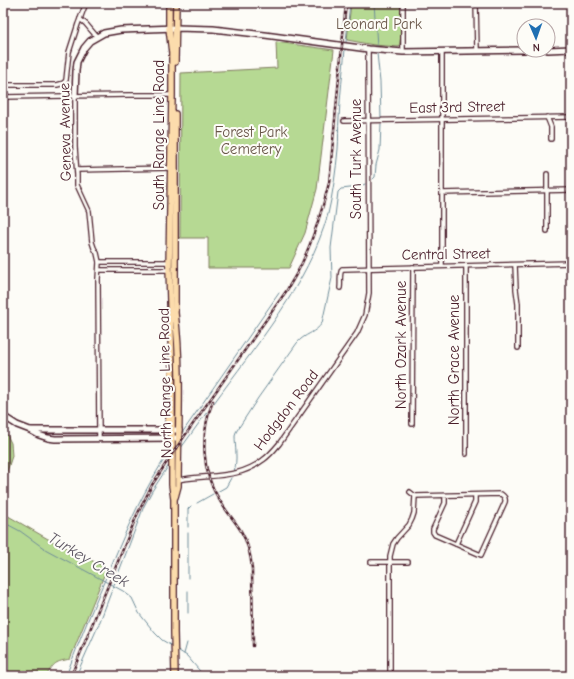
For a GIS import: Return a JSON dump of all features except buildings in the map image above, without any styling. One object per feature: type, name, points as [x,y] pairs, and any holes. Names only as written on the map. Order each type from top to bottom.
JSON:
[{"type":"main road","name":"South Range Line Road","points":[[169,3],[172,28],[172,266]]},
{"type":"main road","name":"South Range Line Road","points":[[172,266],[172,28],[176,3]]},
{"type":"main road","name":"North Range Line Road","points":[[172,266],[172,485],[174,499],[175,676]]},
{"type":"main road","name":"North Range Line Road","points":[[172,266],[178,339],[179,430],[178,486],[174,499]]},
{"type":"main road","points":[[164,430],[169,422],[169,376],[172,369]]},
{"type":"street","points":[[3,85],[57,85],[64,83],[67,75],[69,52],[86,3]]},
{"type":"street","points":[[403,3],[403,52]]},
{"type":"street","points":[[476,3],[477,50]]},
{"type":"street","points":[[80,19],[97,37],[114,30],[172,28],[208,29],[403,52],[516,50]]},
{"type":"street","name":"Geneva Avenue","points":[[97,37],[84,48],[77,62],[75,147],[77,185],[89,211],[92,242],[99,262],[100,438]]},
{"type":"street","name":"South Turk Avenue","points":[[363,322],[368,297],[369,268],[368,49]]},
{"type":"street","points":[[556,50],[571,49]]},
{"type":"street","points":[[442,51],[442,266]]},
{"type":"street","points":[[3,97],[172,95]]},
{"type":"street","points":[[547,117],[551,127],[551,139]]},
{"type":"street","name":"East 3rd Street","points":[[344,121],[571,117]]},
{"type":"street","points":[[77,170],[171,168]]},
{"type":"street","points":[[547,231],[548,174]]},
{"type":"street","points":[[442,192],[571,190]]},
{"type":"street","points":[[99,262],[167,262],[172,266],[167,270],[99,270]]},
{"type":"street","name":"Central Street","points":[[340,288],[340,273],[342,269],[571,263]]},
{"type":"street","points":[[515,265],[518,304],[518,348]]},
{"type":"street","name":"North Grace Avenue","points":[[466,266],[466,454]]},
{"type":"street","name":"North Ozark Avenue","points":[[412,424],[413,267]]},
{"type":"street","name":"Hodgdon Road","points":[[178,480],[234,474],[251,468],[264,460],[283,438],[357,333],[363,322]]},
{"type":"street","points":[[3,416],[17,425],[39,435],[55,439],[179,438]]},
{"type":"street","points":[[30,430],[179,430]]},
{"type":"street","points":[[410,492],[415,496],[501,494],[505,498],[505,502],[481,555],[435,536],[433,529],[445,503],[445,496]]},
{"type":"street","points":[[456,544],[475,502],[475,495]]},
{"type":"street","points":[[390,676],[390,556],[393,544],[409,525],[412,519],[414,513],[415,496]]},
{"type":"street","points":[[371,562],[408,562]]},
{"type":"green space","name":"Leonard Park","points":[[351,3],[401,3],[401,36],[399,47],[374,45],[347,40]]},
{"type":"green space","name":"Forest Park Cemetery","points":[[276,42],[334,50],[317,189],[305,233],[289,268],[208,268],[208,238],[180,238],[181,73],[277,68]]},
{"type":"green space","points":[[3,427],[11,443],[12,456],[3,484]]},
{"type":"green space","points":[[3,513],[48,539],[107,568],[70,659],[56,663],[46,676],[3,676]]},
{"type":"waterway","points":[[346,42],[350,3]]},
{"type":"waterway","points":[[374,3],[377,46]]},
{"type":"waterway","points":[[214,403],[263,336],[294,290],[308,265],[319,240],[328,214],[335,174],[345,49]]},
{"type":"waterway","points":[[377,53],[380,82],[381,118]]},
{"type":"waterway","points":[[373,179],[375,177],[376,165],[380,150],[381,124]]},
{"type":"waterway","points":[[234,471],[236,458],[236,432],[297,343],[303,337],[317,329],[322,323],[332,278],[331,248],[338,192],[341,189],[359,187],[365,184]]},
{"type":"waterway","points":[[182,433],[279,293]]},
{"type":"waterway","points":[[181,448],[207,412]]},
{"type":"waterway","points":[[66,676],[93,607],[130,522],[144,494],[169,452]]},
{"type":"waterway","points":[[76,676],[99,624],[144,506],[169,465]]},
{"type":"waterway","points":[[217,492],[226,487],[231,478]]},
{"type":"waterway","points":[[197,503],[213,494]]},
{"type":"waterway","points":[[188,527],[188,509],[191,506]]},
{"type":"waterway","name":"Turkey Creek","points":[[3,522],[20,531],[45,549],[123,591],[132,598],[139,613],[155,633],[162,640],[172,646]]},
{"type":"waterway","points":[[188,533],[188,578]]},
{"type":"waterway","points":[[188,591],[188,613]]},
{"type":"waterway","points":[[184,654],[187,643]]},
{"type":"waterway","name":"Turkey Creek","points":[[176,649],[187,656],[204,676]]},
{"type":"railway","points":[[71,676],[137,515],[152,485],[172,454],[287,290],[299,270],[306,253],[324,204],[329,183],[346,3]]},
{"type":"railway","points":[[213,401],[204,439],[206,465],[214,490],[222,505],[241,531],[249,550],[252,569],[253,646]]}]
